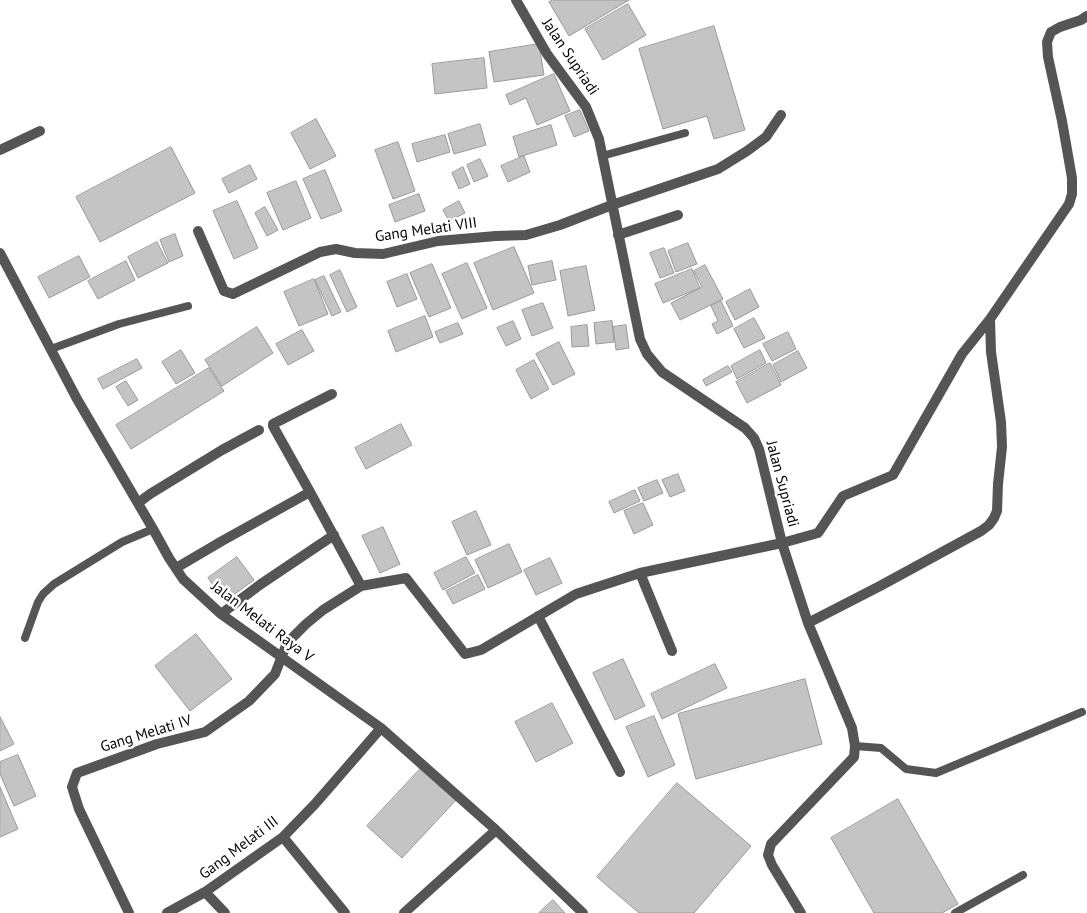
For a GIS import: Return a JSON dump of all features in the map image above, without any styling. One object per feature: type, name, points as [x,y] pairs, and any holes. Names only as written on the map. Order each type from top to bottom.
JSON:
[{"type":"street","name":"Jalan Supriadi","points":[[516,0],[547,54],[586,107],[599,139],[640,339],[647,354],[662,372],[745,428],[754,438],[759,449],[782,543],[808,623],[848,715],[855,746]]},
{"type":"street","points":[[332,394],[273,424],[273,426],[361,586],[406,578],[465,654],[481,650],[576,594],[640,573],[782,543],[818,533],[843,496],[893,475],[962,354],[990,319],[1069,204],[1072,194],[1072,178],[1048,57],[1047,42],[1051,32],[1087,16]]},
{"type":"street","name":"Gang Melati VIII","points":[[198,231],[224,291],[233,294],[320,252],[336,249],[355,253],[383,254],[438,241],[526,235],[560,225],[718,169],[766,137],[781,115]]},
{"type":"street","points":[[0,150],[40,131]]},
{"type":"street","points":[[618,235],[678,216]]},
{"type":"street","name":"Jalan Melati Raya V","points":[[0,253],[77,399],[183,579],[221,614],[381,728],[496,830],[583,913]]},
{"type":"street","points":[[808,623],[981,531],[994,518],[1002,441],[991,352],[990,319]]},
{"type":"street","points":[[138,503],[222,450],[259,430]]},
{"type":"street","points":[[176,568],[310,492]]},
{"type":"street","points":[[221,614],[261,584],[334,535]]},
{"type":"street","points":[[640,573],[672,651]]},
{"type":"street","name":"Gang Melati IV","points":[[129,913],[79,809],[72,787],[76,772],[157,744],[205,732],[249,701],[275,674],[287,643],[306,624],[323,610],[361,586]]},
{"type":"street","points":[[538,616],[620,772]]},
{"type":"street","name":"Gang Melati III","points":[[167,913],[205,892],[283,837],[315,804],[381,728]]},
{"type":"street","points":[[801,913],[772,865],[768,855],[771,844],[854,756],[855,746]]},
{"type":"street","points":[[404,913],[496,830]]},
{"type":"street","points":[[283,837],[345,913]]},
{"type":"street","points":[[205,892],[225,913]]},
{"type":"lane","points":[[602,156],[685,133]]},
{"type":"lane","points":[[50,349],[119,324],[188,306]]},
{"type":"lane","points":[[25,638],[38,602],[43,594],[54,584],[122,542],[153,529]]},
{"type":"lane","points":[[855,746],[881,748],[906,769],[936,773],[1082,712]]},
{"type":"lane","points":[[955,913],[1023,875]]},
{"type":"building","points":[[553,0],[629,0],[569,36],[549,2]]},
{"type":"building","points":[[628,4],[646,35],[603,60],[585,29]]},
{"type":"building","points":[[714,26],[745,130],[714,139],[707,116],[663,129],[639,49]]},
{"type":"building","points":[[539,44],[544,75],[494,82],[489,52]]},
{"type":"building","points":[[484,58],[487,88],[435,94],[432,64]]},
{"type":"building","points":[[554,74],[570,111],[537,125],[526,98],[510,105],[506,95]]},
{"type":"building","points":[[580,110],[589,131],[574,137],[565,116]]},
{"type":"building","points":[[316,119],[336,156],[310,169],[291,133]]},
{"type":"building","points":[[480,124],[486,145],[454,154],[448,134]]},
{"type":"building","points":[[551,125],[557,145],[519,157],[513,137]]},
{"type":"building","points":[[445,135],[450,152],[417,162],[412,144]]},
{"type":"building","points":[[398,142],[415,191],[393,199],[375,150]]},
{"type":"building","points":[[171,147],[195,193],[100,242],[76,197]]},
{"type":"building","points":[[524,156],[530,172],[508,182],[501,166]]},
{"type":"building","points":[[480,159],[488,176],[474,182],[467,165]]},
{"type":"building","points":[[250,165],[257,179],[229,193],[222,179]]},
{"type":"building","points":[[463,167],[470,184],[459,189],[452,173]]},
{"type":"building","points":[[325,170],[342,211],[321,219],[303,179]]},
{"type":"building","points":[[296,181],[311,218],[283,230],[267,193]]},
{"type":"building","points":[[419,194],[425,211],[395,222],[389,205]]},
{"type":"building","points":[[237,201],[258,248],[234,259],[213,211]]},
{"type":"building","points":[[459,201],[465,213],[449,221],[443,210]]},
{"type":"building","points":[[265,207],[278,230],[267,236],[255,213]]},
{"type":"building","points":[[175,234],[183,256],[169,262],[160,240]]},
{"type":"building","points":[[157,242],[168,263],[138,278],[128,257]]},
{"type":"building","points":[[688,243],[697,264],[676,272],[668,251]]},
{"type":"building","points":[[514,247],[534,293],[493,310],[474,263]]},
{"type":"building","points":[[664,248],[674,273],[660,278],[650,253]]},
{"type":"building","points":[[79,256],[90,277],[49,298],[38,277]]},
{"type":"building","points":[[126,261],[135,280],[98,299],[88,281]]},
{"type":"building","points":[[552,261],[556,280],[532,285],[528,266]]},
{"type":"building","points":[[467,263],[487,308],[462,319],[442,274]]},
{"type":"building","points":[[432,264],[451,308],[429,317],[410,273]]},
{"type":"building","points":[[705,265],[723,299],[680,320],[671,303],[702,287],[694,271]]},
{"type":"building","points":[[586,266],[595,310],[568,316],[560,271]]},
{"type":"building","points":[[692,269],[700,288],[663,303],[655,284]]},
{"type":"building","points":[[340,270],[357,307],[347,312],[330,275]]},
{"type":"building","points":[[407,274],[417,299],[397,307],[387,282]]},
{"type":"building","points":[[324,276],[341,312],[332,316],[315,280]]},
{"type":"building","points":[[314,279],[328,314],[299,326],[284,292]]},
{"type":"building","points":[[750,289],[759,307],[735,320],[726,302]]},
{"type":"building","points":[[721,301],[733,326],[717,334],[712,324],[718,321],[711,306]]},
{"type":"building","points":[[543,303],[553,328],[532,336],[522,310]]},
{"type":"building","points":[[425,316],[433,337],[396,352],[388,331]]},
{"type":"building","points":[[754,318],[765,338],[744,348],[734,329]]},
{"type":"building","points":[[513,321],[521,339],[506,346],[497,328]]},
{"type":"building","points":[[612,321],[614,342],[596,344],[594,323]]},
{"type":"building","points":[[458,323],[463,334],[440,343],[435,332]]},
{"type":"building","points":[[587,325],[589,346],[572,347],[571,327]]},
{"type":"building","points":[[626,325],[629,348],[616,350],[613,327]]},
{"type":"building","points":[[257,327],[273,353],[222,386],[205,360]]},
{"type":"building","points":[[302,330],[314,351],[288,365],[276,344]]},
{"type":"building","points":[[788,332],[796,349],[772,361],[763,344]]},
{"type":"building","points":[[559,342],[575,374],[553,385],[536,354]]},
{"type":"building","points":[[181,350],[195,373],[176,384],[162,362]]},
{"type":"building","points":[[760,350],[766,363],[737,379],[731,366]]},
{"type":"building","points":[[798,351],[807,368],[781,382],[773,365]]},
{"type":"building","points":[[137,359],[142,368],[103,389],[98,379]]},
{"type":"building","points":[[534,360],[549,389],[531,399],[516,370]]},
{"type":"building","points":[[770,363],[781,385],[747,403],[736,382]]},
{"type":"building","points":[[728,366],[732,372],[706,386],[703,380]]},
{"type":"building","points":[[209,368],[224,391],[131,449],[116,425]]},
{"type":"building","points":[[126,381],[138,400],[128,406],[116,387]]},
{"type":"building","points":[[401,424],[412,445],[366,469],[355,448]]},
{"type":"building","points":[[678,474],[685,491],[670,497],[662,480]]},
{"type":"building","points":[[657,480],[663,493],[644,501],[638,488]]},
{"type":"building","points":[[635,490],[640,501],[614,513],[609,502]]},
{"type":"building","points":[[643,503],[653,525],[634,534],[624,511]]},
{"type":"building","points":[[476,511],[491,545],[467,555],[452,522]]},
{"type":"building","points":[[383,527],[400,564],[380,573],[362,536]]},
{"type":"building","points":[[509,544],[522,572],[488,588],[475,560]]},
{"type":"building","points":[[237,557],[254,580],[225,601],[208,578]]},
{"type":"building","points":[[466,557],[475,573],[443,590],[434,573]]},
{"type":"building","points":[[550,558],[562,583],[536,595],[524,570]]},
{"type":"building","points":[[478,575],[485,589],[453,604],[446,591]]},
{"type":"building","points":[[196,634],[232,679],[190,711],[155,666]]},
{"type":"building","points":[[623,659],[645,706],[615,720],[593,673]]},
{"type":"building","points":[[715,664],[727,688],[662,719],[651,694]]},
{"type":"building","points":[[805,679],[822,744],[696,779],[678,714]]},
{"type":"building","points":[[552,703],[573,743],[536,762],[515,722]]},
{"type":"building","points":[[654,716],[675,765],[648,777],[626,727]]},
{"type":"building","points":[[0,717],[14,744],[0,751]]},
{"type":"building","points":[[18,755],[36,796],[14,806],[0,774],[0,762]]},
{"type":"building","points":[[422,767],[457,799],[402,858],[367,826]]},
{"type":"building","points":[[677,783],[751,846],[694,913],[639,913],[597,877]]},
{"type":"building","points":[[0,787],[18,829],[0,837]]},
{"type":"building","points":[[898,799],[958,904],[942,913],[874,913],[831,838]]},
{"type":"building","points":[[553,900],[565,913],[539,913]]}]
